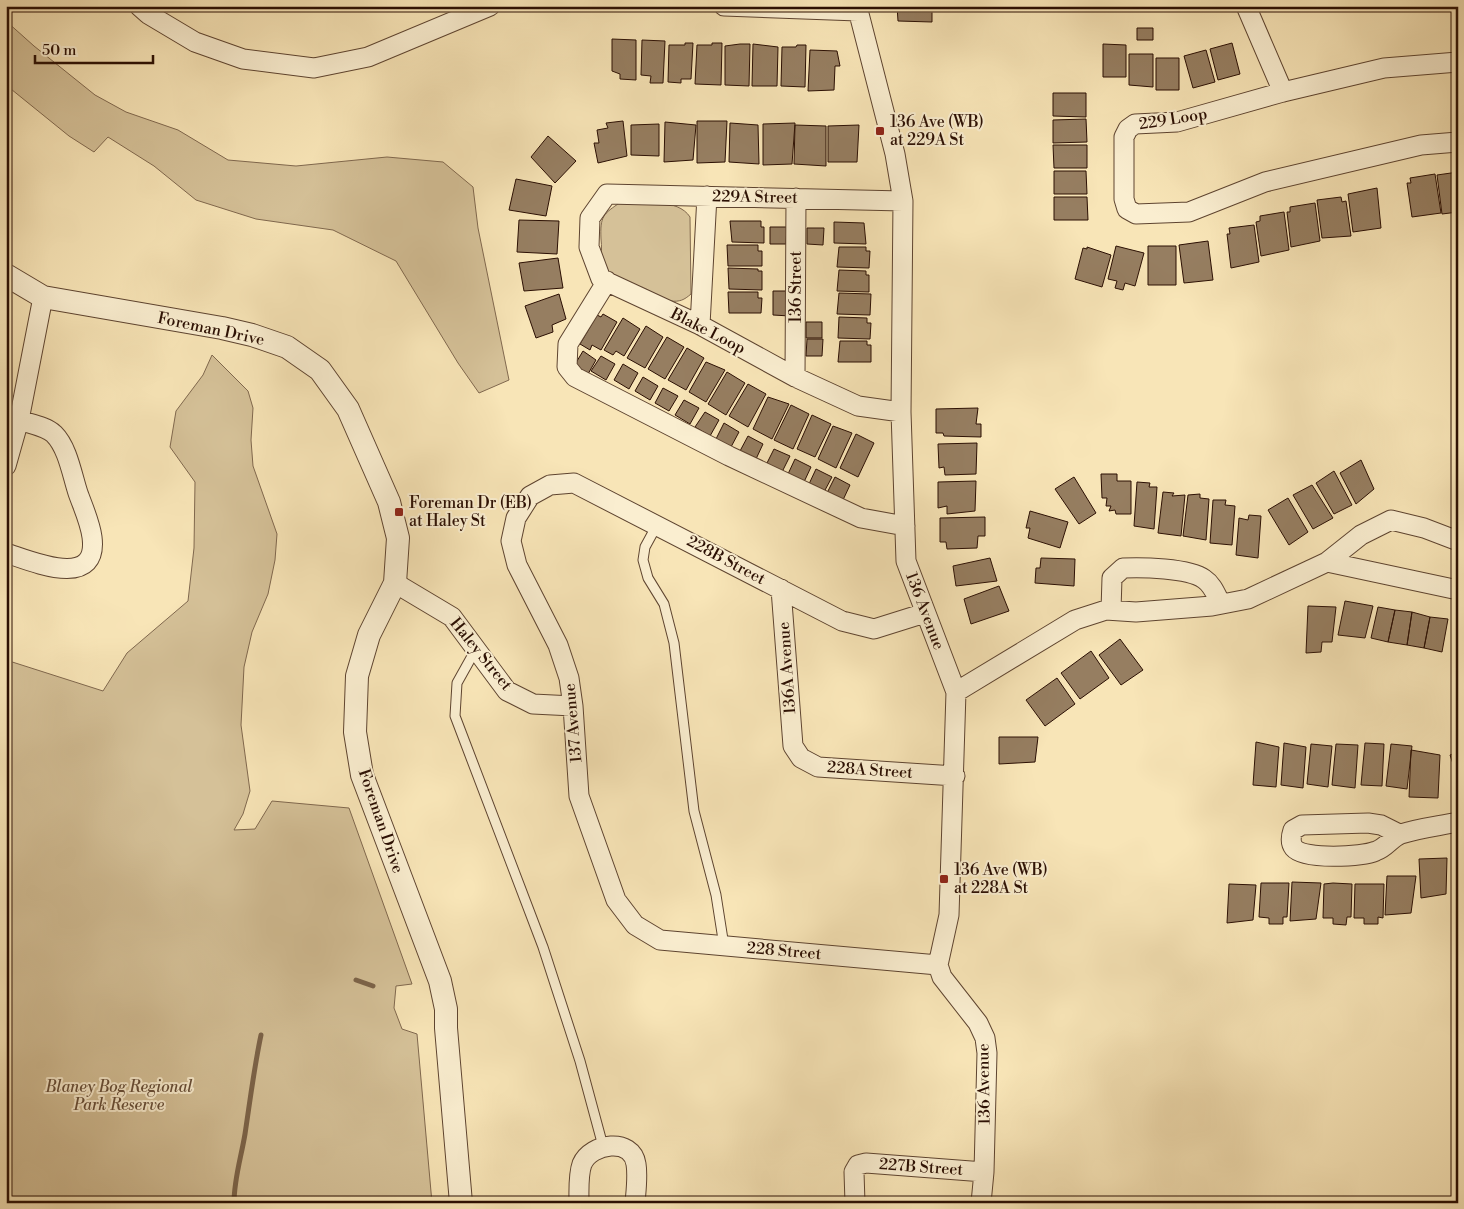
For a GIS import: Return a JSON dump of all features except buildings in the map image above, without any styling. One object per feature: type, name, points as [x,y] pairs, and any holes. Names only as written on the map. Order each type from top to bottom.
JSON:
[{"type":"street","points":[[139,6],[148,14],[194,42],[243,59],[314,68],[368,57],[490,6]]},
{"type":"street","points":[[724,6],[858,9]]},
{"type":"street","points":[[1246,6],[1283,92]]},
{"type":"street","name":"136 Avenue","points":[[858,9],[895,154],[903,201],[901,412],[906,561],[956,692],[955,776],[949,916],[938,965],[942,977],[978,1023],[985,1038],[987,1053],[984,1172],[981,1203]]},
{"type":"street","name":"229 Loop","points":[[1458,62],[1384,68],[1283,92],[1177,122],[1135,124],[1128,129],[1124,138],[1124,199],[1126,209],[1136,214],[1189,212],[1265,182],[1421,145],[1458,142]]},
{"type":"street","name":"229A Street","points":[[607,282],[601,279],[589,247],[590,218],[607,194],[903,201]]},
{"type":"street","points":[[700,325],[707,196]]},
{"type":"street","name":"136 Street","points":[[795,377],[796,198]]},
{"type":"street","name":"Foreman Drive","points":[[6,275],[43,297],[252,334],[287,348],[320,370],[348,409],[389,502],[398,538],[394,583],[369,635],[358,676],[355,732],[362,775],[443,992],[446,1009],[461,1203]]},
{"type":"street","points":[[607,282],[568,344],[567,367],[575,377],[729,456],[861,518],[905,526]]},
{"type":"street","name":"Blake Loop","points":[[607,282],[700,325],[795,377],[858,406],[901,412]]},
{"type":"street","points":[[6,466],[19,420],[43,297]]},
{"type":"street","points":[[6,553],[64,570],[82,564],[92,550],[91,529],[58,440],[46,428],[19,420]]},
{"type":"street","name":"228B Street","points":[[530,496],[550,485],[574,482],[842,621],[874,629],[925,612]]},
{"type":"street","name":"137 Avenue","points":[[530,496],[516,518],[511,541],[517,565],[558,645],[569,678],[574,706],[579,796],[616,900],[635,925]]},
{"type":"street","points":[[956,692],[1075,620],[1106,610],[1136,612],[1221,604],[1248,599],[1327,562],[1361,535],[1390,520],[1424,528],[1458,541]]},
{"type":"street","points":[[1327,562],[1458,590]]},
{"type":"street","points":[[1111,610],[1112,578],[1123,568],[1133,567],[1188,573],[1202,578],[1212,586],[1221,604]]},
{"type":"street","name":"Haley Street","points":[[394,583],[452,617],[507,691],[533,704],[574,706]]},
{"type":"street","name":"136A Avenue","points":[[781,590],[793,746]]},
{"type":"street","name":"228A Street","points":[[793,746],[801,758],[818,767],[955,776]]},
{"type":"street","points":[[1399,834],[1381,825],[1368,823],[1302,825],[1293,830],[1290,839],[1293,848],[1300,853],[1332,856],[1364,855],[1379,850],[1399,834],[1458,822]]},
{"type":"street","name":"228 Street","points":[[635,925],[660,940],[938,965]]},
{"type":"street","points":[[579,1203],[582,1164],[592,1152],[603,1146],[621,1148],[632,1153],[636,1163],[635,1203]]},
{"type":"street","name":"227B Street","points":[[854,1203],[854,1172],[858,1165],[984,1172]]},
{"type":"lane","points":[[657,524],[645,547],[643,560],[648,578],[664,604],[674,643],[694,811],[716,895],[724,946]]},
{"type":"lane","points":[[476,649],[457,683],[455,716],[542,947],[580,1061],[603,1146]]},
{"type":"green space","points":[[6,21],[95,95],[126,112],[178,130],[228,160],[296,166],[387,157],[443,162],[473,187],[478,228],[509,380],[479,393],[458,363],[396,261],[333,230],[256,219],[196,200],[154,166],[108,137],[94,152],[69,136],[6,85]]},
{"type":"green space","points":[[621,202],[668,204],[684,211],[690,217],[691,294],[686,298],[679,301],[670,301],[621,281],[612,276],[606,269],[602,262],[602,220],[606,213]]},
{"type":"green space","name":"Blaney Bog Regional Park Reserve","points":[[212,355],[248,391],[253,408],[251,440],[253,466],[277,534],[275,560],[268,594],[252,632],[244,667],[241,725],[250,791],[243,814],[234,830],[255,829],[272,801],[349,808],[412,984],[396,986],[394,1008],[402,1029],[417,1034],[432,1203],[6,1203],[6,660],[103,691],[127,653],[188,601],[194,548],[195,482],[170,447],[176,411],[203,375]]},
{"type":"waterway","points":[[356,980],[373,986]]},
{"type":"waterway","points":[[234,1203],[236,1177],[261,1035]]},
{"type":"place","name":"136 Ave (WB) at 229A St","points":[[880,131]]},
{"type":"place","name":"Foreman Dr (EB) at Haley St","points":[[399,512]]},
{"type":"place","name":"136 Ave (WB) at 228A St","points":[[944,879]]}]
